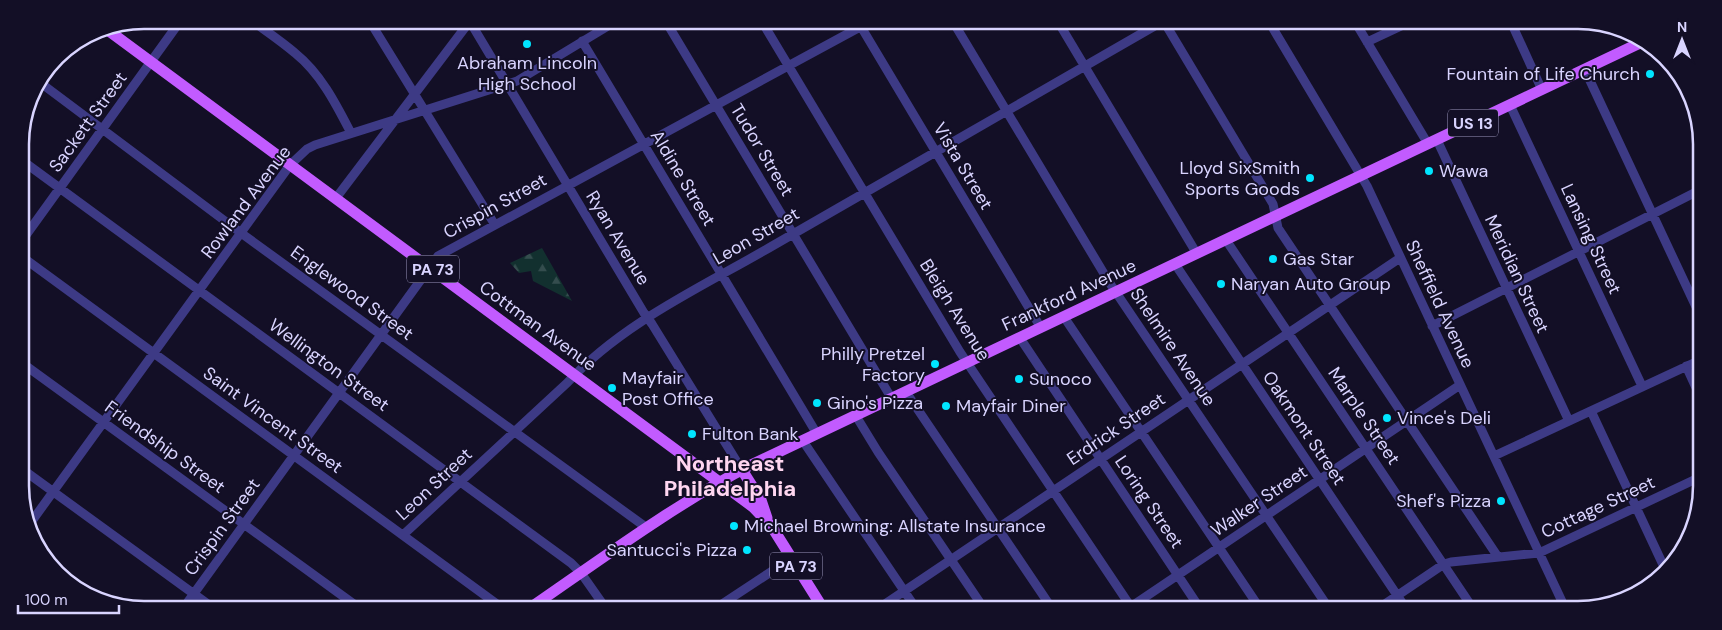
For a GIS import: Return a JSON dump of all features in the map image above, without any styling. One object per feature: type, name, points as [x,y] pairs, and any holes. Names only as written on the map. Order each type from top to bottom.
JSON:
[{"type":"main road","name":"Cottman Avenue","points":[[112,33],[753,507],[768,522],[818,601]]},
{"type":"main road","name":"Frankford Avenue","points":[[540,601],[648,528],[742,470],[1636,45]]},
{"type":"main road","points":[[742,470],[761,500],[768,522]]},
{"type":"street","name":"Sackett Street","points":[[29,231],[176,29]]},
{"type":"street","points":[[263,29],[296,53],[307,64],[326,88],[352,133]]},
{"type":"street","points":[[374,29],[414,96],[426,110],[495,225]]},
{"type":"street","points":[[336,198],[464,29]]},
{"type":"street","name":"Ryan Avenue","points":[[475,29],[742,470]]},
{"type":"street","name":"Rowland Avenue","points":[[34,519],[290,165],[308,149],[395,119],[517,81],[603,29]]},
{"type":"street","name":"Tudor Street","points":[[670,29],[892,399]]},
{"type":"street","name":"Bleigh Avenue","points":[[766,29],[967,363],[1125,601]]},
{"type":"street","name":"Crispin Street","points":[[189,601],[438,256],[788,66],[849,29]]},
{"type":"street","name":"Vista Street","points":[[863,29],[1041,328]]},
{"type":"street","name":"Shelmire Avenue","points":[[957,29],[1116,292],[1324,601]]},
{"type":"street","points":[[1063,29],[1197,254]]},
{"type":"street","name":"Leon Street","points":[[403,535],[583,365],[648,317],[1149,29]]},
{"type":"street","points":[[1169,29],[1273,204],[1278,228],[1498,557]]},
{"type":"street","name":"Sheffield Avenue","points":[[1273,29],[1361,176],[1562,601]]},
{"type":"street","name":"Meridian Street","points":[[1360,29],[1432,142],[1506,288],[1569,421]]},
{"type":"street","points":[[1368,42],[1395,29]]},
{"type":"street","points":[[1514,29],[1542,90]]},
{"type":"street","name":"Aldine Street","points":[[582,41],[817,434]]},
{"type":"street","points":[[1585,70],[1693,300]]},
{"type":"street","name":"Englewood Street","points":[[44,86],[241,233],[648,528]]},
{"type":"street","name":"Lansing Street","points":[[1510,105],[1642,386]]},
{"type":"street","name":"Wellington Street","points":[[29,166],[571,563],[581,572],[600,601]]},
{"type":"street","points":[[1432,326],[1693,194]]},
{"type":"street","name":"Marple Street","points":[[1226,240],[1468,601]]},
{"type":"street","name":"Erdrick Street","points":[[889,601],[1400,258]]},
{"type":"street","name":"Saint Vincent Street","points":[[29,262],[493,601]]},
{"type":"street","name":"Oakmont Street","points":[[1175,264],[1401,601]]},
{"type":"street","points":[[1064,317],[1255,601]]},
{"type":"street","name":"Loring Street","points":[[1020,338],[1195,601]]},
{"type":"street","points":[[1494,456],[1693,362]]},
{"type":"street","points":[[1686,366],[1693,381]]},
{"type":"street","name":"Friendship Street","points":[[29,368],[350,601]]},
{"type":"street","name":"Walker Street","points":[[1141,601],[1460,385]]},
{"type":"street","points":[[906,392],[1047,601]]},
{"type":"street","points":[[1591,411],[1663,564]]},
{"type":"street","points":[[856,416],[978,601]]},
{"type":"street","points":[[803,441],[911,601]]},
{"type":"street","points":[[29,474],[204,601]]},
{"type":"street","name":"Cottage Street","points":[[1390,601],[1444,564],[1539,553],[1693,480]]},
{"type":"street","points":[[728,601],[792,558]]},
{"type":"green space","points":[[542,248],[572,301],[533,281],[531,271],[519,273],[510,263]]},
{"type":"place","name":"Abraham Lincoln High School","points":[[527,44]]},
{"type":"place","name":"Fountain of Life Church","points":[[1650,74]]},
{"type":"place","name":"Wawa","points":[[1429,171]]},
{"type":"place","name":"Lloyd SixSmith Sports Goods","points":[[1310,178]]},
{"type":"place","name":"Gas Star","points":[[1273,259]]},
{"type":"place","name":"Naryan Auto Group","points":[[1221,284]]},
{"type":"place","name":"Philly Pretzel Factory","points":[[935,364]]},
{"type":"place","name":"Sunoco","points":[[1019,379]]},
{"type":"place","name":"Mayfair Post Office","points":[[612,388]]},
{"type":"place","name":"Gino's Pizza","points":[[817,403]]},
{"type":"place","name":"Mayfair Diner","points":[[946,406]]},
{"type":"place","name":"Vince's Deli","points":[[1387,418]]},
{"type":"place","name":"Fulton Bank","points":[[692,434]]},
{"type":"place","name":"Shef's Pizza","points":[[1501,501]]},
{"type":"place","name":"Michael Browning: Allstate Insurance","points":[[734,526]]},
{"type":"place","name":"Santucci's Pizza","points":[[747,550]]},
{"type":"district","name":"Northeast Philadelphia","points":[[730,476]]}]
